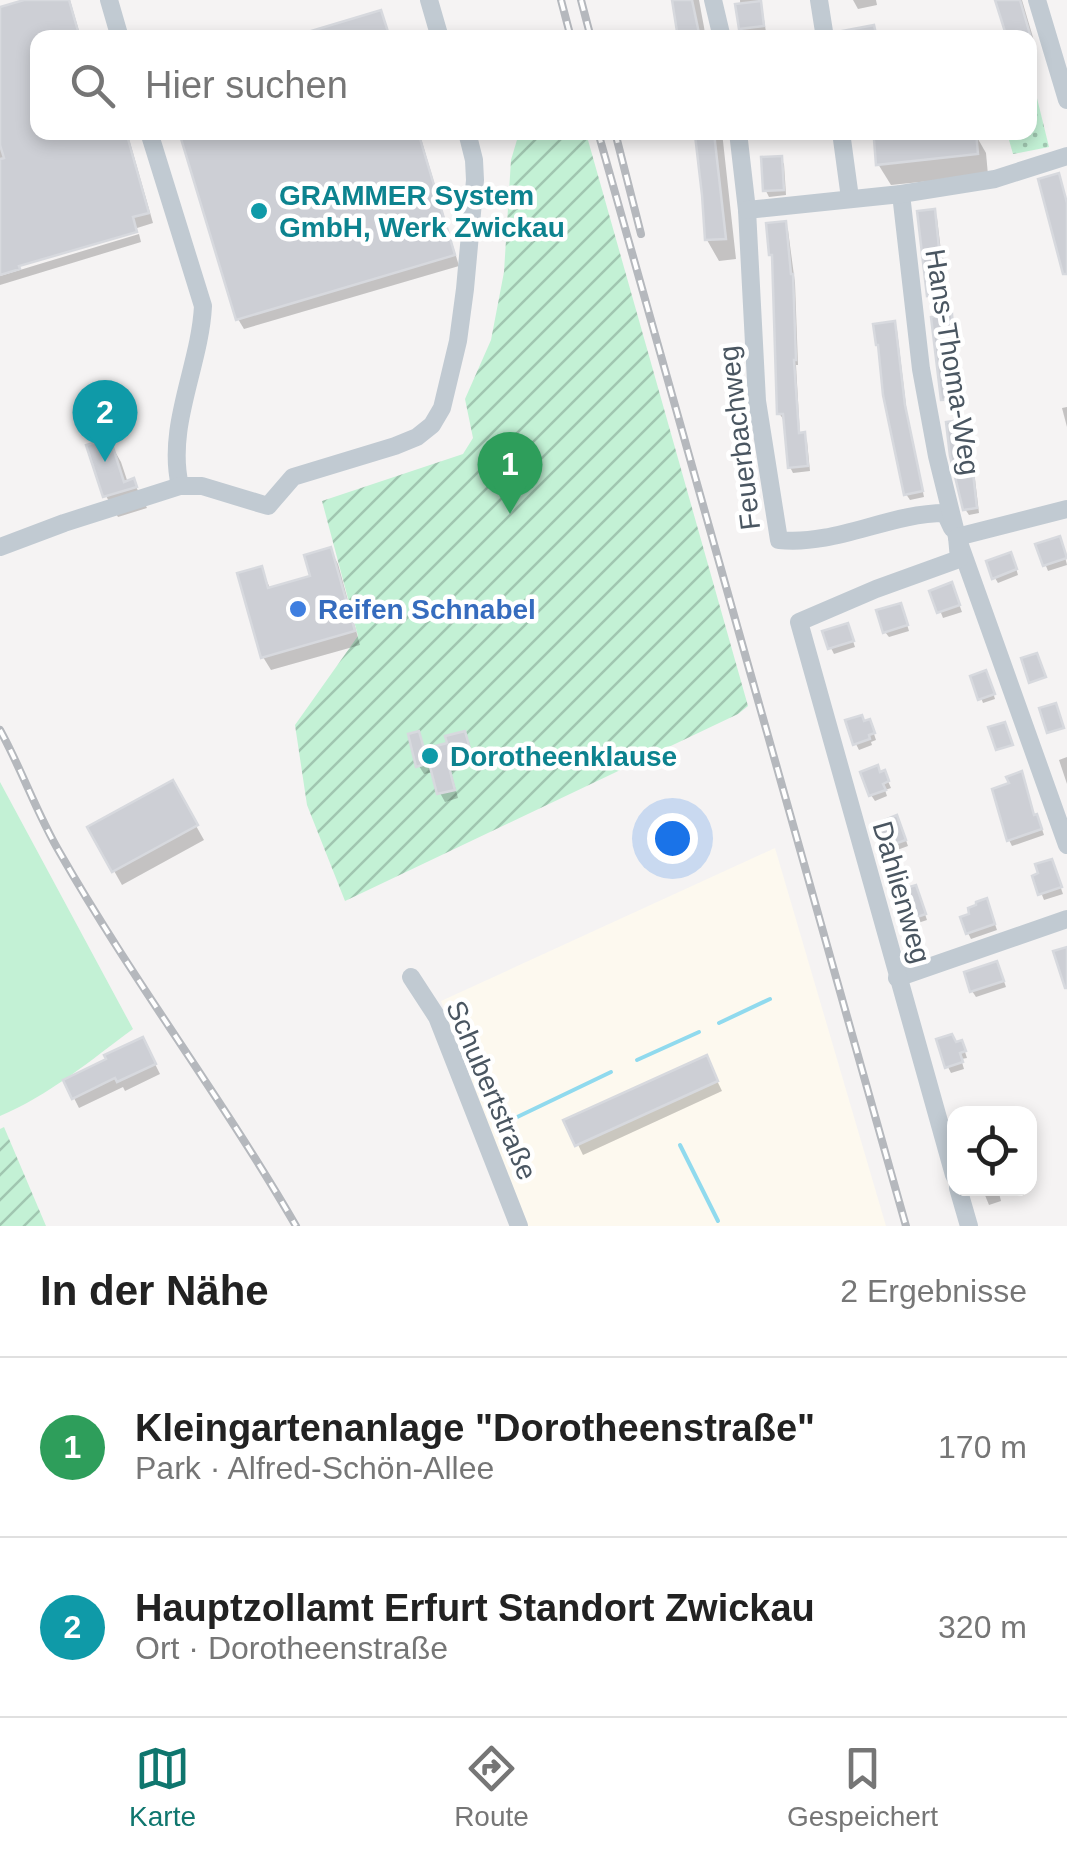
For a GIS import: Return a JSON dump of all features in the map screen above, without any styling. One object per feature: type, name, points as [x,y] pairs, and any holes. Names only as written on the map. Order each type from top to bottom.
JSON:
[{"type":"street","points":[[109,0],[118,30]]},
{"type":"street","points":[[429,0],[438,30]]},
{"type":"street","points":[[713,0],[720,30]]},
{"type":"street","points":[[819,0],[824,30]]},
{"type":"street","points":[[1037,0],[1067,100]]},
{"type":"street","points":[[151,140],[203,306],[178,442],[176,469],[180,486]]},
{"type":"street","points":[[0,547],[180,486],[202,486],[268,506],[293,477],[395,446],[417,437],[432,425],[442,408],[458,342],[465,289],[475,180],[468,140]]},
{"type":"street","name":"Feuerbachweg","points":[[739,140],[748,210],[757,401],[779,540],[832,537],[922,513],[945,513],[957,537]]},
{"type":"street","points":[[842,140],[850,198]]},
{"type":"street","points":[[748,210],[901,194],[995,178],[1067,156]]},
{"type":"street","name":"Hans-Thoma-Weg","points":[[901,194],[921,369],[957,537],[1067,845]]},
{"type":"street","points":[[957,537],[1067,509]]},
{"type":"street","name":"Dahlienweg","points":[[947,1150],[799,622],[959,559],[957,537]]},
{"type":"street","points":[[898,978],[1067,920]]},
{"type":"street","name":"Schubertstraße","points":[[411,978],[436,1017],[518,1226]]},
{"type":"street","points":[[960,1196],[969,1226]]},
{"type":"shaded area","points":[[775,848],[886,1226],[528,1226],[441,1001]]},
{"type":"green space","points":[[1037,98],[1049,147],[1013,154],[1009,140],[1037,140]]},
{"type":"green space","points":[[517,140],[588,140],[748,706],[345,901],[307,805],[295,725],[358,636],[322,501],[463,454],[473,438],[465,399],[491,340],[504,272],[511,160]]},
{"type":"green space","points":[[0,782],[133,1029],[52,1088],[0,1116]]},
{"type":"green space","points":[[4,1127],[46,1226],[0,1226],[0,1129]]},
{"type":"building","points":[[24,0],[69,0],[78,30],[30,30],[30,140],[128,140],[149,213],[133,217],[137,232],[0,275],[0,159],[4,158],[0,145],[0,7]]},
{"type":"building","points":[[672,0],[692,0],[698,30],[677,30]]},
{"type":"building","points":[[995,0],[1020,0],[1029,30],[1004,30]]},
{"type":"building","points":[[761,1],[764,26],[739,29],[735,4]]},
{"type":"building","points":[[381,10],[387,30],[315,30]]},
{"type":"building","points":[[874,25],[875,30],[848,30]]},
{"type":"building","points":[[181,140],[420,140],[455,255],[236,320]]},
{"type":"building","points":[[696,140],[715,140],[726,239],[705,240]]},
{"type":"building","points":[[874,140],[977,140],[978,154],[876,165]]},
{"type":"building","points":[[782,156],[784,190],[763,191],[761,157]]},
{"type":"building","points":[[1059,173],[1067,203],[1067,274],[1063,274],[1038,179]]},
{"type":"building","points":[[935,209],[948,292],[927,296],[917,211]]},
{"type":"building","points":[[786,221],[793,274],[799,433],[805,432],[808,466],[788,468],[783,414],[777,414],[772,255],[766,223]]},
{"type":"building","points":[[952,314],[961,399],[941,400],[931,317]]},
{"type":"building","points":[[895,321],[905,405],[923,491],[904,495],[873,324]]},
{"type":"building","points":[[967,419],[977,508],[963,510],[946,422]]},
{"type":"building","points":[[110,438],[124,482],[134,478],[137,487],[103,497],[86,445]]},
{"type":"building","points":[[1060,536],[1067,558],[1043,566],[1035,544]]},
{"type":"building","name":"Reifen Schnabel","points":[[331,547],[355,631],[261,658],[237,573],[262,566],[268,588],[310,576],[304,555]]},
{"type":"building","points":[[1011,552],[1017,569],[992,579],[986,561]]},
{"type":"building","points":[[952,582],[960,605],[937,613],[929,591]]},
{"type":"building","points":[[901,603],[908,625],[883,633],[876,610]]},
{"type":"building","points":[[848,623],[854,641],[828,649],[822,631]]},
{"type":"building","points":[[1037,653],[1046,677],[1029,683],[1021,658]]},
{"type":"building","points":[[986,670],[995,694],[978,700],[970,676]]},
{"type":"building","points":[[1056,703],[1064,728],[1047,733],[1039,708]]},
{"type":"building","points":[[862,715],[864,721],[870,719],[875,733],[853,745],[845,720]]},
{"type":"building","points":[[1005,722],[1013,745],[996,750],[988,727]]},
{"type":"building","name":"Dorotheenklause","points":[[419,731],[424,749],[447,743],[445,736],[465,731],[472,756],[448,763],[455,790],[437,794],[429,763],[416,767],[408,734]]},
{"type":"building","points":[[878,765],[889,781],[883,784],[886,790],[869,796],[860,772]]},
{"type":"building","points":[[1022,771],[1042,829],[1007,841],[992,789],[1009,783],[1006,777]]},
{"type":"building","points":[[173,780],[198,825],[112,872],[87,827]]},
{"type":"building","points":[[897,815],[906,840],[883,848],[875,824]]},
{"type":"building","points":[[1052,859],[1062,887],[1038,895],[1032,876],[1038,873],[1035,864]]},
{"type":"building","points":[[916,885],[926,914],[903,922],[893,892]]},
{"type":"building","points":[[987,898],[995,924],[966,934],[960,917],[969,914],[968,908],[976,902]]},
{"type":"building","points":[[1067,947],[1067,988],[1065,988],[1053,951]]},
{"type":"building","points":[[997,961],[1004,981],[970,992],[964,972]]},
{"type":"building","points":[[952,1034],[956,1042],[962,1040],[966,1051],[960,1053],[963,1062],[945,1068],[936,1039]]},
{"type":"building","points":[[143,1037],[156,1064],[72,1099],[63,1080]]},
{"type":"building","points":[[707,1055],[718,1081],[575,1146],[563,1120]]},
{"type":"waterway","points":[[719,1023],[770,999]]},
{"type":"waterway","points":[[637,1060],[699,1032]]},
{"type":"waterway","points":[[511,1120],[611,1072]]},
{"type":"waterway","points":[[680,1145],[718,1221]]},
{"type":"railway","points":[[561,0],[569,30]]},
{"type":"railway","points":[[581,0],[589,30]]},
{"type":"railway","points":[[600,140],[906,1226]]},
{"type":"railway","points":[[617,140],[641,234]]},
{"type":"railway","points":[[0,730],[52,838],[88,901],[296,1226]]},
{"type":"place","name":"GRAMMER System GmbH, Werk Zwickau","points":[[259,211]]},
{"type":"place","name":"Hauptzollamt Erfurt Standort Zwickau","points":[[105,462]]},
{"type":"place","name":"Kleingartenanlage \"Dorotheenstraße\"","points":[[510,514]]},
{"type":"place","name":"Reifen Schnabel","points":[[298,609]]},
{"type":"place","name":"Dorotheenklause","points":[[430,756]]}]
